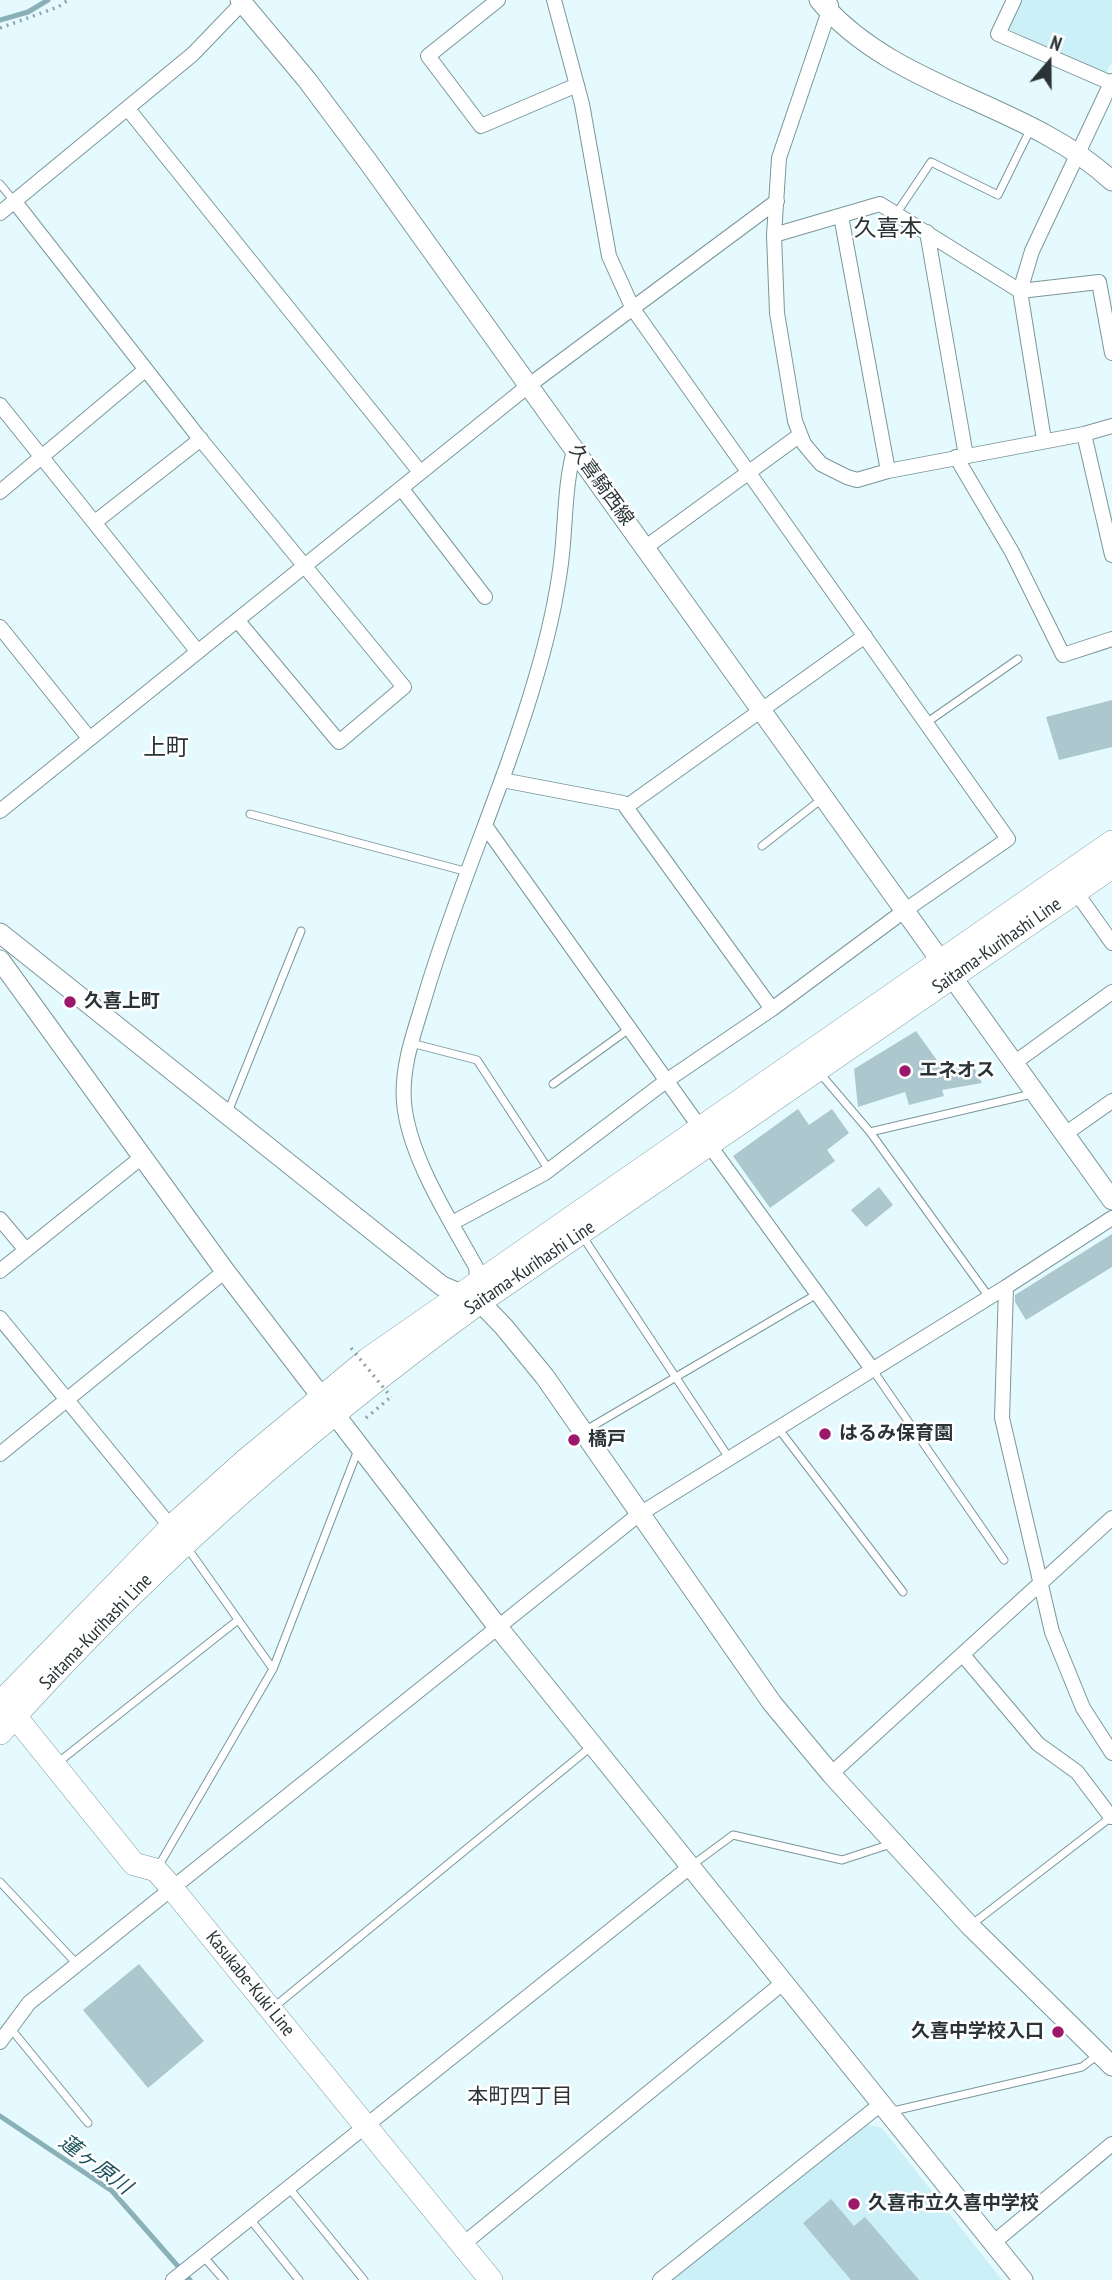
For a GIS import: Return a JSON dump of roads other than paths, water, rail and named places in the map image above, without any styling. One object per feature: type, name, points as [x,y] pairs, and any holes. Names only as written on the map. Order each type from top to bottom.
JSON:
[{"type":"main road","name":"Saitama-Kurihashi Line","points":[[473,1294],[580,1234],[705,1137],[818,1070],[1112,842]]},
{"type":"main road","name":"Saitama-Kurihashi Line","points":[[3,1710],[177,1535],[328,1404],[473,1294],[946,969],[1076,892],[1112,867]]},
{"type":"main road","name":"Kasukabe-Kuki Line","points":[[3,1710],[134,1864],[163,1878],[491,2280]]},
{"type":"street","points":[[498,0],[428,56],[481,126],[577,85]]},
{"type":"street","points":[[452,1223],[549,1170],[667,1081],[772,1010],[904,911],[1009,839],[633,309],[609,256],[577,85],[554,0]]},
{"type":"street","points":[[1014,0],[998,34],[1112,82],[1032,251],[1020,291],[1044,440]]},
{"type":"street","points":[[0,213],[193,54],[243,1]]},
{"type":"street","name":"久喜騎西線","points":[[243,1],[346,132],[528,386],[575,447],[1112,1200]]},
{"type":"street","points":[[827,4],[850,31],[884,53],[1031,127],[1078,154],[1112,181]]},
{"type":"street","points":[[827,4],[779,158],[774,235],[777,313],[800,435],[821,464],[857,480],[888,471],[1084,434],[1112,426]]},
{"type":"street","points":[[128,109],[421,472]]},
{"type":"street","points":[[0,811],[528,386],[777,201]]},
{"type":"street","points":[[15,202],[145,370],[404,687],[339,742],[237,620]]},
{"type":"street","points":[[774,235],[880,204],[1020,291],[1099,282],[1112,354]]},
{"type":"street","points":[[841,216],[888,471]]},
{"type":"street","points":[[927,232],[961,456],[1063,655],[1112,639]]},
{"type":"street","points":[[0,492],[43,459],[145,370]]},
{"type":"street","points":[[0,405],[198,652]]},
{"type":"street","points":[[1084,434],[1112,555]]},
{"type":"street","points":[[646,547],[750,474],[800,435]]},
{"type":"street","points":[[95,522],[201,439]]},
{"type":"street","points":[[473,1294],[476,1266],[429,1176],[408,1121],[404,1087],[411,1043],[438,953],[486,828],[552,619],[563,550],[567,475],[575,447]]},
{"type":"street","points":[[401,488],[485,597]]},
{"type":"street","points":[[0,627],[89,738]]},
{"type":"street","points":[[626,807],[865,636]]},
{"type":"street","points":[[502,780],[624,803],[772,1010]]},
{"type":"street","points":[[486,828],[872,1369]]},
{"type":"street","points":[[1076,892],[1112,943]]},
{"type":"street","points":[[0,933],[422,1270],[473,1294],[545,1377],[638,1515],[772,1703],[831,1774],[970,1926],[1106,2060]]},
{"type":"street","points":[[0,960],[225,1271],[497,1626],[1023,2280]]},
{"type":"street","points":[[1014,1063],[1112,992]]},
{"type":"street","points":[[1065,1134],[1112,1101]]},
{"type":"street","points":[[0,1271],[142,1157]]},
{"type":"street","points":[[0,2042],[29,2003],[77,1964],[163,1878],[497,1626],[638,1515],[1006,1287],[1112,1218]]},
{"type":"street","points":[[0,1219],[26,1250]]},
{"type":"street","points":[[0,1454],[225,1271]]},
{"type":"street","points":[[1006,1287],[1002,1418],[1052,1632],[1083,1708],[1112,1753]]},
{"type":"street","points":[[0,1318],[177,1535]]},
{"type":"street","points":[[831,1774],[1112,1518]]},
{"type":"street","points":[[963,1655],[1038,1744],[1077,1772],[1111,1817]]},
{"type":"street","points":[[173,2280],[691,1866]]},
{"type":"street","points":[[462,2245],[784,1982]]},
{"type":"street","points":[[660,2280],[885,2108]]},
{"type":"street","points":[[993,2244],[1112,2144]]},
{"type":"lane","points":[[896,214],[930,162],[998,195],[1031,127]]},
{"type":"lane","points":[[0,184],[15,202]]},
{"type":"lane","points":[[926,723],[1018,659]]},
{"type":"lane","points":[[762,846],[824,797]]},
{"type":"lane","points":[[250,814],[469,872]]},
{"type":"lane","points":[[227,1116],[301,931]]},
{"type":"lane","points":[[554,1084],[630,1029]]},
{"type":"lane","points":[[411,1043],[477,1060],[549,1170]]},
{"type":"lane","points":[[818,1070],[870,1132],[989,1297]]},
{"type":"lane","points":[[870,1132],[1036,1093]]},
{"type":"lane","points":[[580,1234],[729,1458]]},
{"type":"lane","points":[[582,1432],[817,1294]]},
{"type":"lane","points":[[872,1369],[1004,1560]]},
{"type":"lane","points":[[778,1427],[902,1592]]},
{"type":"lane","points":[[163,1878],[273,1669],[360,1446]]},
{"type":"lane","points":[[177,1535],[273,1669]]},
{"type":"lane","points":[[53,1766],[238,1620]]},
{"type":"lane","points":[[271,2010],[593,1745]]},
{"type":"lane","points":[[970,1926],[1111,1817]]},
{"type":"lane","points":[[691,1866],[733,1835],[842,1860],[894,1843]]},
{"type":"lane","points":[[0,1882],[77,1964]]},
{"type":"lane","points":[[10,2028],[88,2123]]},
{"type":"lane","points":[[885,2108],[1106,2060]]},
{"type":"lane","points":[[289,2188],[364,2280]]},
{"type":"lane","points":[[250,2219],[299,2280]]},
{"type":"lane","points":[[203,2256],[224,2280]]},
{"type":"waterway","points":[[0,20],[28,12],[48,0]]},
{"type":"waterway","name":"蓮ヶ原川","points":[[0,2116],[112,2191],[190,2280]]},
{"type":"place","name":"久喜上町","points":[[70,1002]]},
{"type":"place","name":"エネオス","points":[[905,1071]]},
{"type":"place","name":"はるみ保育園","points":[[825,1434]]},
{"type":"place","name":"橋戸","points":[[574,1440]]},
{"type":"place","name":"久喜中学校入口","points":[[1058,2032]]},
{"type":"place","name":"久喜市立久喜中学校","points":[[854,2204]]},
{"type":"district","name":"久喜本","points":[[888,229]]},
{"type":"district","name":"上町","points":[[166,748]]},
{"type":"district","name":"本町四丁目","points":[[520,2097]]}]
